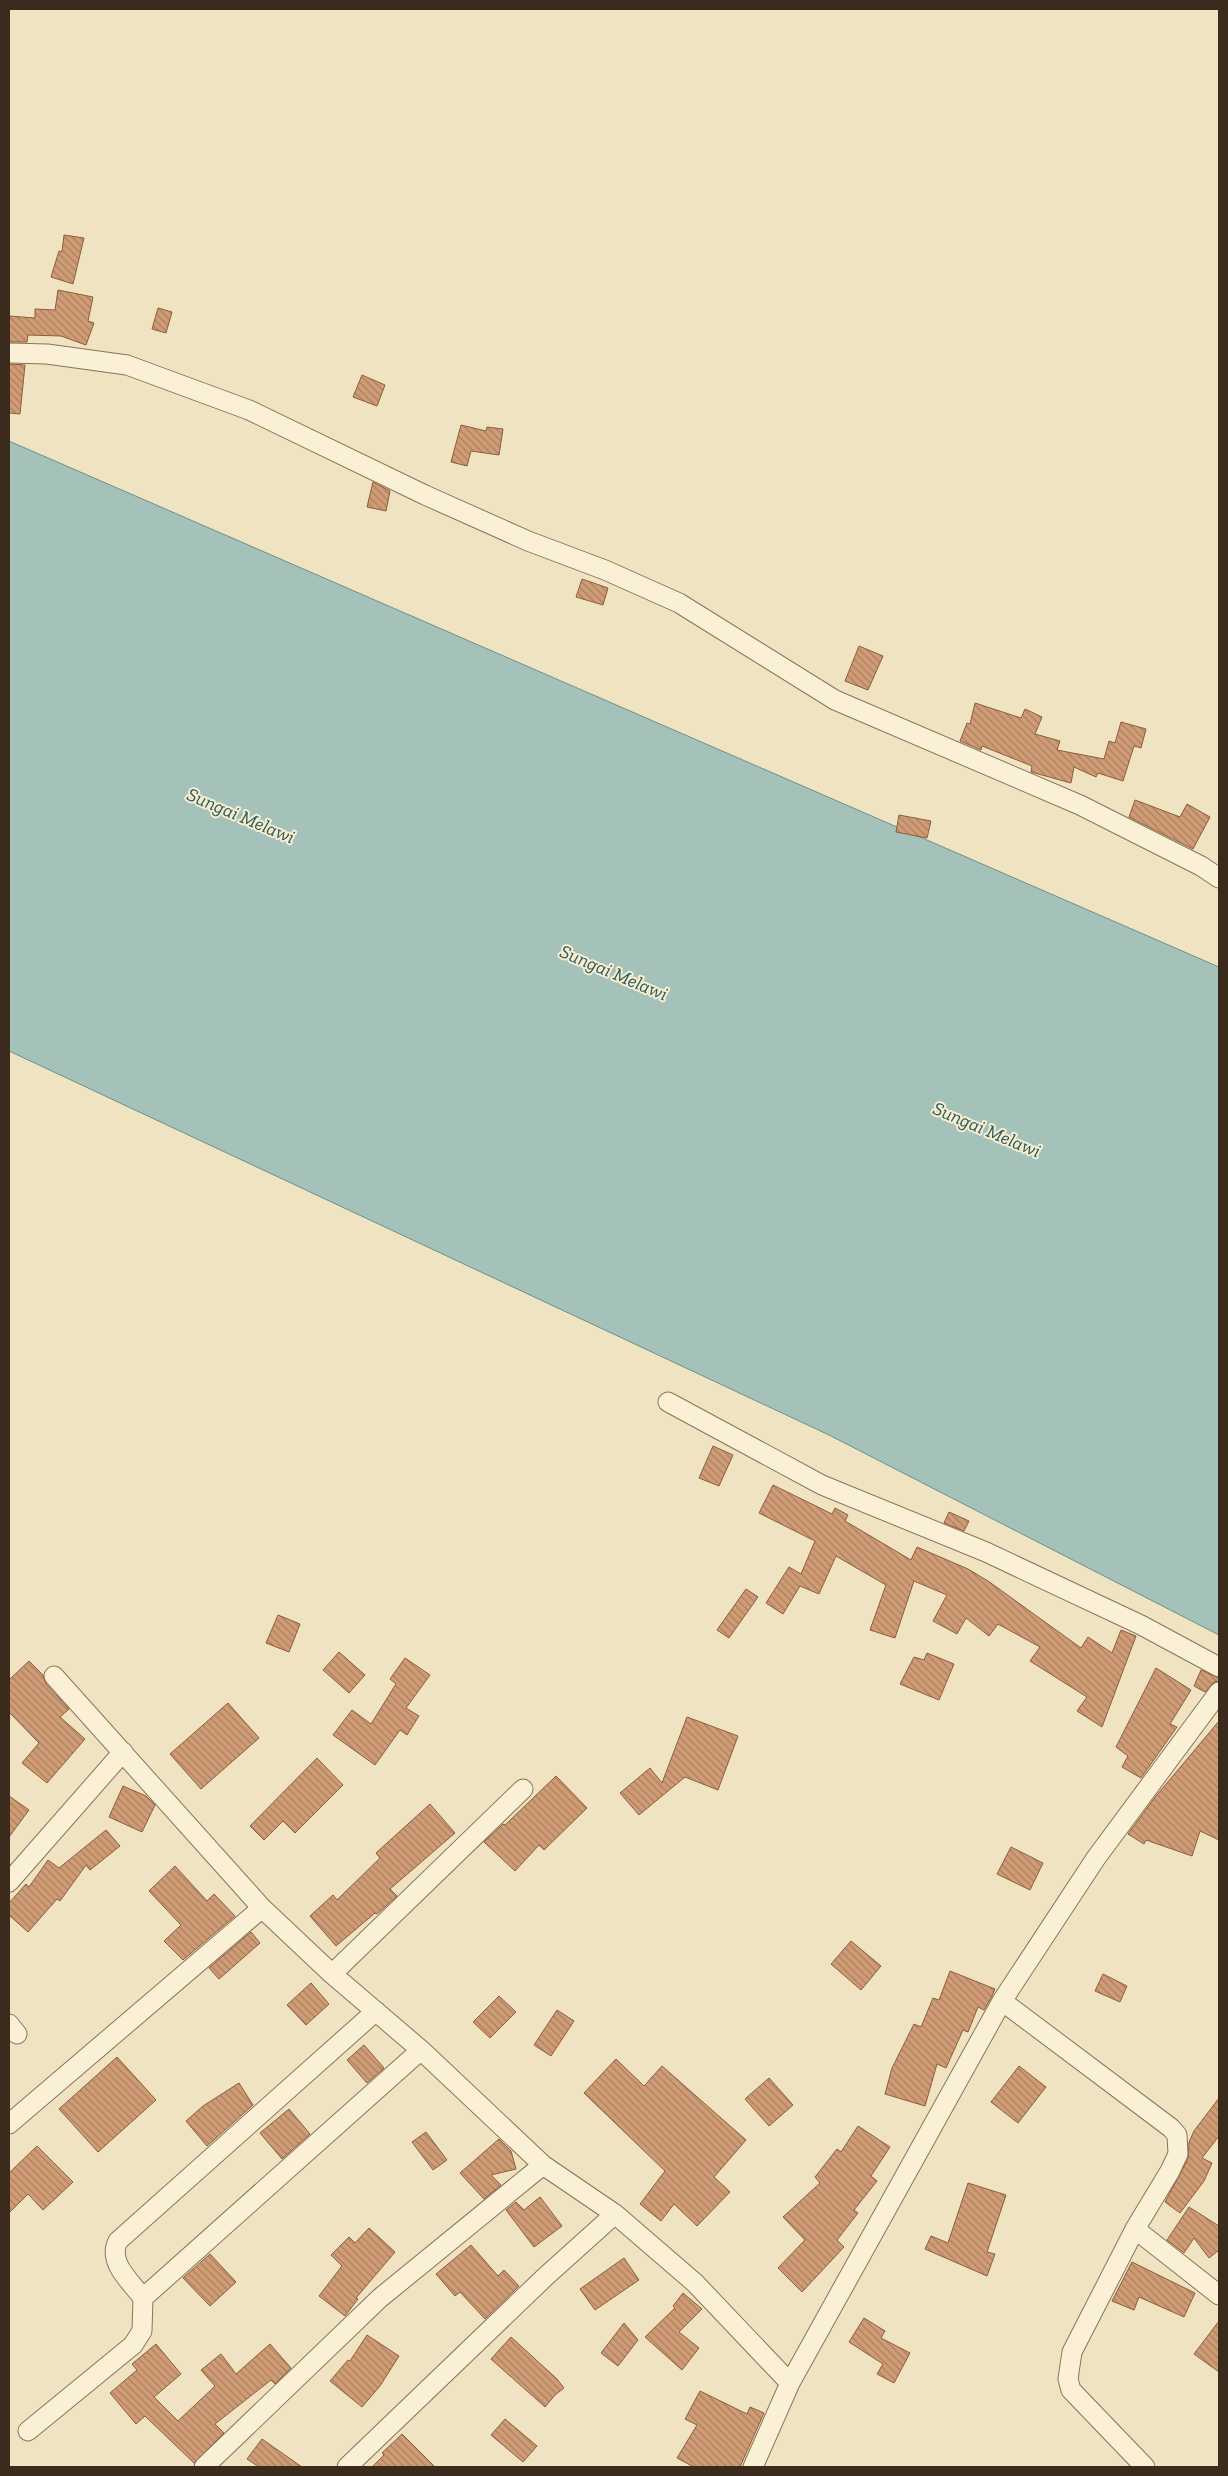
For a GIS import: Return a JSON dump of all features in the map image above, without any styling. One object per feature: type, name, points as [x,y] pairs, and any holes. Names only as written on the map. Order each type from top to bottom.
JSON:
[{"type":"street","points":[[9,352],[47,354],[127,365],[249,410],[433,499],[528,541],[605,570],[679,603],[835,700],[1080,804],[1201,866],[1219,878]]},
{"type":"street","points":[[668,1402],[822,1485],[986,1552],[1141,1625],[1219,1667]]},
{"type":"street","points":[[54,1676],[262,1908],[332,1974],[420,2050],[543,2165],[615,2214],[695,2283],[790,2383]]},
{"type":"street","points":[[753,2467],[790,2383],[1002,2001],[1096,1858],[1219,1692]]},
{"type":"street","points":[[9,1882],[22,1864],[123,1752]]},
{"type":"street","points":[[332,1974],[522,1789]]},
{"type":"street","points":[[9,2124],[262,1908]]},
{"type":"street","points":[[1002,2001],[1177,2135],[1178,2154],[1136,2229],[1072,2352],[1068,2378],[1071,2390],[1081,2403],[1145,2467]]},
{"type":"street","points":[[28,2431],[133,2345],[142,2331],[143,2298],[116,2263],[114,2247],[118,2241],[376,2011]]},
{"type":"street","points":[[143,2298],[420,2050]]},
{"type":"street","points":[[204,2467],[380,2298],[543,2165]]},
{"type":"street","points":[[347,2467],[545,2277],[615,2214]]},
{"type":"street","points":[[1136,2229],[1219,2295]]},
{"type":"water","name":"Sungai Melawi","points":[[9,441],[1219,967],[1219,1635],[829,1435],[9,1051]]},
{"type":"building","points":[[64,235],[84,238],[73,284],[51,277],[59,251],[62,252]]},
{"type":"building","points":[[58,290],[93,297],[88,321],[94,323],[86,345],[61,336],[28,335],[27,342],[9,342],[9,316],[35,318],[35,309],[55,310]]},
{"type":"building","points":[[158,308],[172,312],[166,333],[152,329]]},
{"type":"building","points":[[9,364],[25,365],[20,414],[9,413]]},
{"type":"building","points":[[362,375],[385,385],[377,406],[353,397]]},
{"type":"building","points":[[461,425],[486,431],[487,427],[503,429],[499,455],[471,451],[467,466],[451,462]]},
{"type":"building","points":[[373,482],[390,491],[386,511],[367,507]]},
{"type":"building","points":[[582,579],[608,588],[603,605],[576,597]]},
{"type":"building","points":[[859,646],[883,656],[868,690],[845,681]]},
{"type":"building","points":[[975,703],[1021,718],[1025,709],[1042,717],[1035,734],[1060,741],[1057,750],[1104,759],[1109,741],[1115,743],[1121,722],[1146,729],[1141,748],[1134,746],[1123,781],[1098,773],[1096,777],[1074,767],[1071,783],[1031,772],[1032,766],[982,746],[981,750],[960,741],[967,723],[970,724]]},
{"type":"building","points":[[1135,800],[1180,817],[1187,804],[1210,817],[1193,849],[1129,817]]},
{"type":"building","points":[[899,815],[931,821],[927,838],[896,832]]},
{"type":"building","points":[[713,1446],[733,1455],[719,1486],[699,1478]]},
{"type":"building","points":[[773,1485],[832,1514],[835,1508],[848,1515],[845,1521],[911,1560],[917,1547],[968,1569],[988,1581],[1081,1648],[1088,1637],[1112,1653],[1121,1630],[1136,1636],[1102,1727],[1077,1711],[1087,1697],[1030,1661],[1040,1647],[998,1624],[989,1636],[966,1618],[957,1634],[933,1621],[947,1595],[914,1581],[895,1638],[870,1630],[886,1585],[836,1556],[819,1594],[800,1586],[783,1614],[766,1603],[789,1567],[801,1574],[815,1541],[759,1513]]},
{"type":"building","points":[[949,1512],[969,1521],[964,1531],[944,1523]]},
{"type":"building","points":[[746,1589],[758,1597],[729,1638],[717,1630]]},
{"type":"building","points":[[278,1615],[300,1624],[289,1652],[266,1643]]},
{"type":"building","points":[[339,1652],[365,1675],[349,1693],[323,1670]]},
{"type":"building","points":[[927,1653],[954,1664],[939,1700],[900,1684],[914,1657],[924,1660]]},
{"type":"building","points":[[405,1658],[430,1675],[406,1708],[419,1716],[407,1735],[400,1730],[375,1765],[333,1735],[352,1710],[371,1724],[396,1684],[390,1679]]},
{"type":"building","points":[[29,1661],[43,1675],[46,1684],[69,1709],[60,1717],[85,1739],[47,1783],[22,1763],[39,1743],[9,1712],[9,1680]]},
{"type":"building","points":[[1156,1668],[1191,1690],[1170,1724],[1177,1727],[1141,1778],[1122,1767],[1128,1756],[1116,1747]]},
{"type":"building","points":[[1201,1670],[1219,1678],[1219,1681],[1214,1682],[1205,1692],[1194,1686]]},
{"type":"building","points":[[228,1703],[259,1738],[201,1789],[170,1754]]},
{"type":"building","points":[[687,1717],[738,1736],[718,1790],[685,1777],[639,1815],[620,1793],[650,1768],[662,1783]]},
{"type":"building","points":[[1219,1721],[1219,1840],[1200,1831],[1192,1856],[1146,1840],[1144,1844],[1128,1834],[1156,1796]]},
{"type":"building","points":[[317,1758],[343,1785],[295,1833],[283,1821],[264,1840],[250,1826]]},
{"type":"building","points":[[556,1776],[587,1808],[544,1850],[539,1845],[515,1871],[484,1842],[503,1824],[505,1825]]},
{"type":"building","points":[[123,1786],[146,1796],[155,1805],[142,1832],[109,1817]]},
{"type":"building","points":[[9,1796],[29,1810],[9,1837]]},
{"type":"building","points":[[430,1804],[455,1833],[390,1889],[397,1896],[336,1946],[310,1916],[333,1895],[337,1900],[380,1858],[376,1853]]},
{"type":"building","points":[[106,1830],[120,1846],[90,1870],[86,1865],[60,1901],[57,1899],[28,1932],[9,1915],[9,1903],[26,1884],[29,1887],[48,1860],[59,1868]]},
{"type":"building","points":[[1011,1847],[1043,1863],[1030,1890],[997,1874]]},
{"type":"building","points":[[175,1866],[207,1901],[214,1894],[235,1916],[183,1960],[164,1941],[181,1925],[149,1891]]},
{"type":"building","points":[[251,1932],[260,1943],[219,1979],[209,1968]]},
{"type":"building","points":[[851,1941],[881,1966],[861,1990],[831,1964]]},
{"type":"building","points":[[950,1971],[995,1989],[992,1996],[984,2010],[978,2007],[968,2032],[963,2030],[946,2068],[937,2064],[925,2106],[885,2094],[892,2068],[914,2024],[921,2027],[933,1998],[939,2000]]},
{"type":"building","points":[[1103,1974],[1127,1986],[1120,2002],[1095,1991]]},
{"type":"building","points":[[311,1983],[329,2004],[306,2025],[287,2005]]},
{"type":"building","points":[[499,1996],[516,2012],[490,2038],[473,2022]]},
{"type":"building","points":[[557,2010],[574,2021],[551,2056],[534,2045]]},
{"type":"building","points":[[364,2045],[384,2068],[367,2083],[347,2060]]},
{"type":"building","points":[[117,2057],[156,2100],[98,2152],[59,2109]]},
{"type":"building","points":[[616,2059],[644,2086],[662,2066],[746,2140],[714,2177],[730,2192],[697,2226],[674,2204],[661,2221],[640,2204],[665,2171],[584,2093]]},
{"type":"building","points":[[1019,2066],[1046,2087],[1018,2123],[991,2102]]},
{"type":"building","points":[[769,2078],[793,2105],[769,2126],[745,2099]]},
{"type":"building","points":[[239,2083],[253,2105],[207,2146],[186,2121],[203,2106]]},
{"type":"building","points":[[1219,2098],[1219,2136],[1202,2158],[1212,2163],[1204,2181],[1180,2213],[1165,2202],[1188,2159],[1189,2142],[1194,2131]]},
{"type":"building","points":[[289,2109],[310,2134],[282,2159],[260,2133]]},
{"type":"building","points":[[858,2126],[890,2147],[871,2176],[877,2181],[854,2210],[858,2213],[837,2240],[844,2247],[802,2292],[778,2268],[805,2240],[783,2217],[820,2183],[815,2177],[837,2149],[841,2152]]},
{"type":"building","points":[[426,2132],[447,2160],[433,2170],[412,2142]]},
{"type":"building","points":[[499,2139],[511,2151],[516,2169],[491,2175],[501,2185],[484,2199],[460,2173]]},
{"type":"building","points":[[37,2146],[73,2182],[43,2210],[28,2194],[9,2213],[9,2173]]},
{"type":"building","points":[[968,2183],[1006,2195],[987,2252],[995,2254],[987,2276],[925,2249],[931,2236],[948,2243]]},
{"type":"building","points":[[540,2197],[562,2226],[534,2247],[506,2210],[516,2202],[524,2210]]},
{"type":"building","points":[[1189,2207],[1219,2226],[1219,2250],[1209,2258],[1194,2238],[1184,2253],[1167,2240]]},
{"type":"building","points":[[369,2228],[395,2252],[356,2298],[358,2299],[345,2316],[319,2296],[342,2266],[331,2255],[349,2237],[355,2243]]},
{"type":"building","points":[[471,2245],[498,2276],[504,2270],[519,2286],[485,2319],[460,2292],[455,2296],[436,2274]]},
{"type":"building","points":[[210,2254],[236,2282],[210,2306],[183,2278]]},
{"type":"building","points":[[624,2258],[639,2280],[595,2310],[580,2289]]},
{"type":"building","points":[[1132,2262],[1195,2293],[1184,2317],[1139,2297],[1134,2310],[1112,2301]]},
{"type":"building","points":[[683,2293],[702,2309],[679,2332],[699,2348],[682,2370],[645,2337],[675,2308],[673,2306]]},
{"type":"building","points":[[864,2318],[885,2331],[881,2338],[910,2353],[894,2383],[877,2374],[883,2364],[849,2342]]},
{"type":"building","points":[[1219,2321],[1219,2372],[1194,2354]]},
{"type":"building","points":[[624,2323],[638,2340],[618,2366],[601,2353]]},
{"type":"building","points":[[367,2335],[399,2356],[380,2386],[362,2407],[330,2381],[348,2360],[350,2361]]},
{"type":"building","points":[[511,2337],[557,2379],[564,2388],[545,2407],[491,2359]]},
{"type":"building","points":[[156,2344],[181,2374],[154,2397],[178,2421],[215,2386],[201,2370],[221,2354],[236,2374],[270,2344],[291,2368],[275,2384],[271,2380],[215,2424],[224,2433],[194,2463],[145,2416],[136,2424],[110,2393],[137,2370],[132,2364]]},
{"type":"building","points":[[700,2391],[747,2414],[750,2407],[764,2413],[740,2467],[694,2467],[677,2458],[697,2425],[685,2419]]},
{"type":"building","points":[[505,2419],[537,2446],[523,2462],[491,2435]]},
{"type":"building","points":[[402,2434],[435,2467],[372,2467],[384,2455],[382,2453]]},
{"type":"building","points":[[262,2439],[302,2467],[259,2467],[247,2459]]}]
